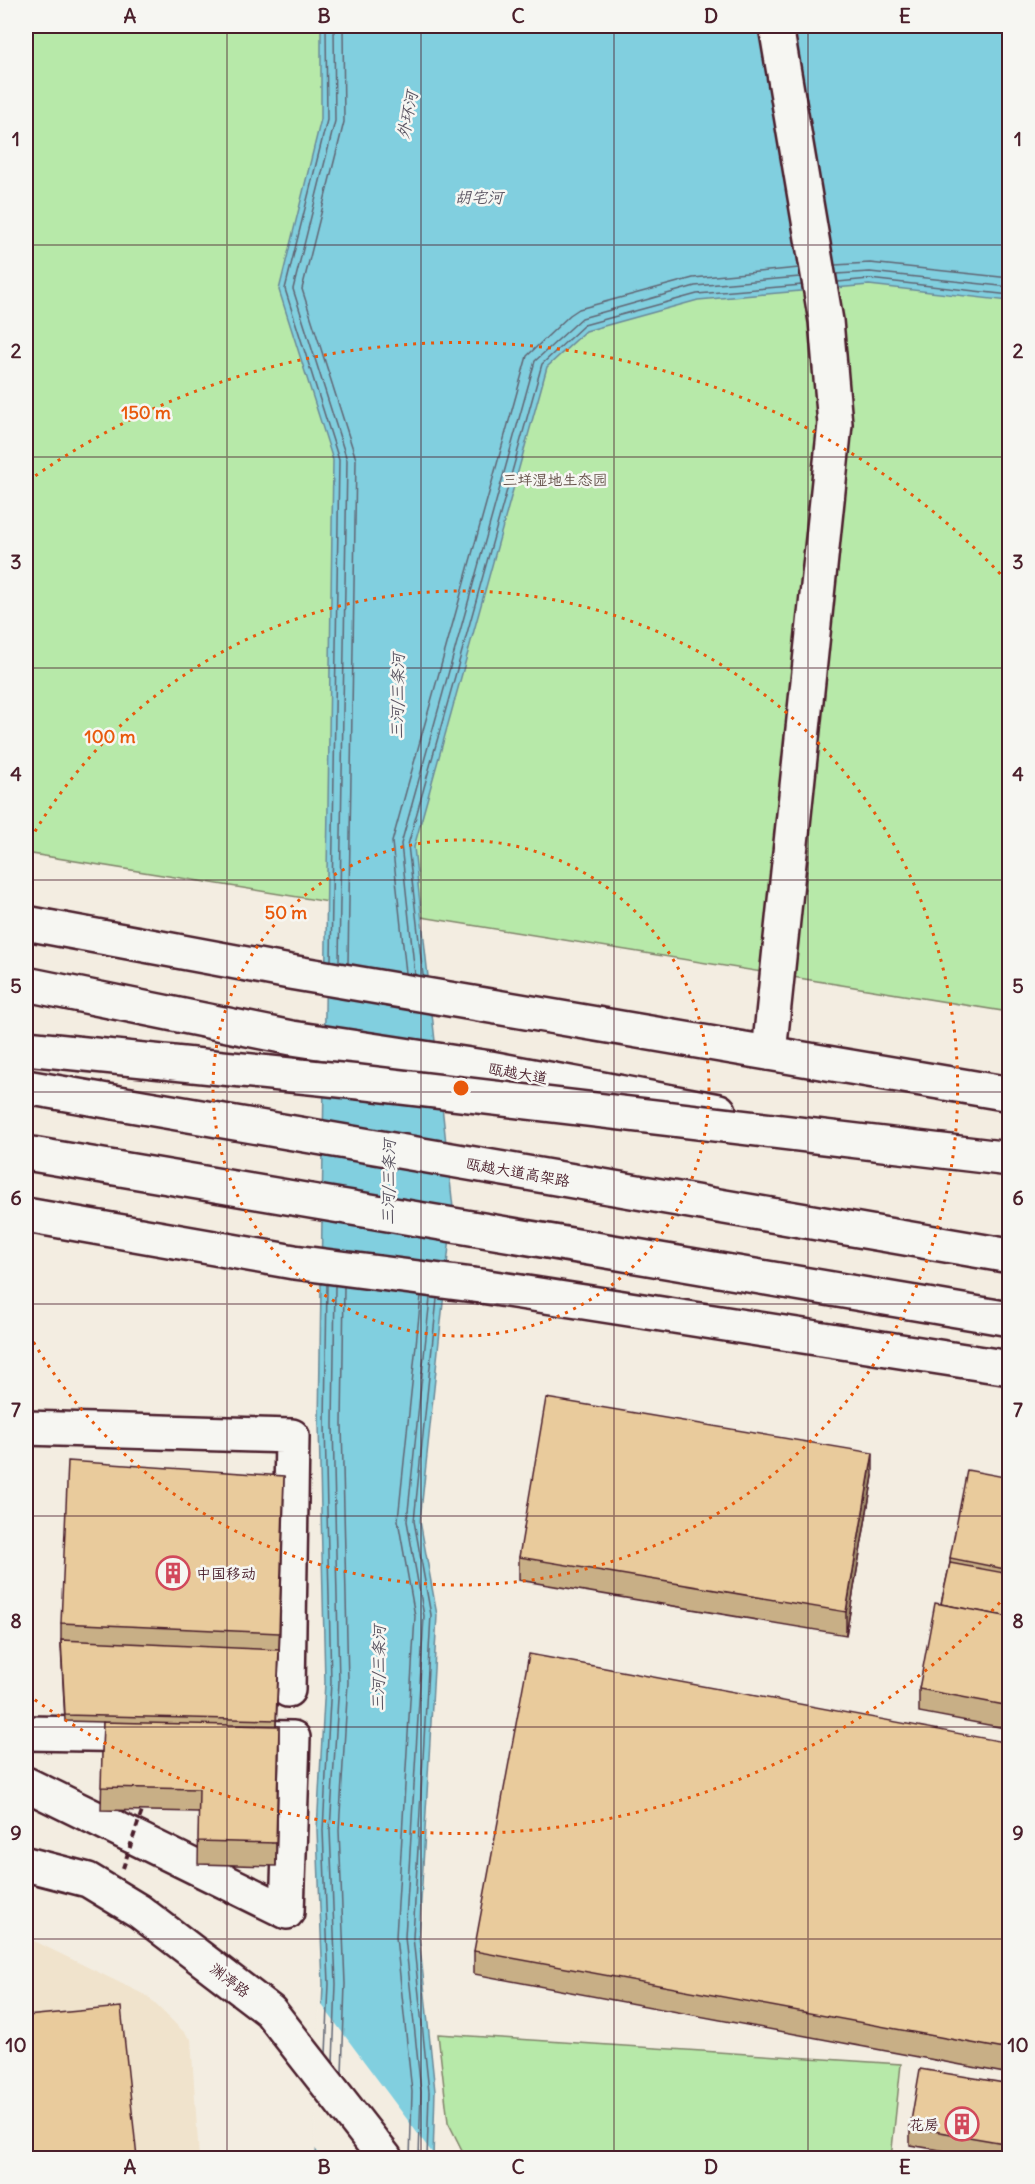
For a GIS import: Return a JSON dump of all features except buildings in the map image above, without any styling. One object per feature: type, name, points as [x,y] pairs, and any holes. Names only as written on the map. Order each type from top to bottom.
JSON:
[{"type":"main road","points":[[769,1053],[835,424],[826,321],[776,26]]},
{"type":"main road","points":[[26,923],[290,972],[1010,1094]]},
{"type":"main road","name":"瓯越大道","points":[[26,984],[292,1038],[490,1068],[1010,1166]]},
{"type":"main road","points":[[26,1048],[359,1082],[1010,1159]]},
{"type":"main road","name":"瓯越大道高架路","points":[[26,1087],[1010,1256]]},
{"type":"main road","points":[[26,1142],[287,1181],[486,1217],[1010,1303]]},
{"type":"main road","points":[[26,1153],[1010,1319]]},
{"type":"main road","points":[[26,1215],[294,1262],[481,1286],[1010,1368]]},
{"type":"main road","points":[[26,1428],[292,1437],[288,1690]]},
{"type":"main road","points":[[26,1733],[293,1738],[287,1912],[26,1784]]},
{"type":"main road","name":"渊渟路","points":[[26,1864],[88,1880],[139,1911],[270,2011],[385,2158]]},
{"type":"path","points":[[123,1868],[142,1811]]},
{"type":"shaded area","points":[[26,1937],[147,1996],[191,2039],[199,2158],[26,2158]]},
{"type":"green space","name":"三垟湿地生态园","points":[[26,26],[1009,26],[1009,1012],[26,853]]},
{"type":"green space","points":[[438,2034],[901,2064],[891,2158],[466,2158],[448,2122]]},
{"type":"water","name":"胡宅河","points":[[321,26],[1009,26],[1009,301],[869,285],[698,300],[586,331],[547,367],[414,847],[453,1208],[420,1521],[437,1615],[419,1937],[435,2091],[433,2158],[316,2158],[323,1984],[317,1830],[325,1682],[319,1424],[333,460],[279,290],[321,119]]},
{"type":"pier","points":[[319,2001],[436,2158],[322,2158],[314,2147]]},
{"type":"place","name":"中国移动","points":[[173,1573]]},
{"type":"place","name":"花房","points":[[962,2124]]},
{"type":"water label","name":"外环河","points":[[407,115]]},
{"type":"water label","name":"三河/三条河","points":[[397,696]]},
{"type":"water label","name":"三河/三条河","points":[[388,1182]]},
{"type":"water label","name":"三河/三条河","points":[[378,1668]]}]
